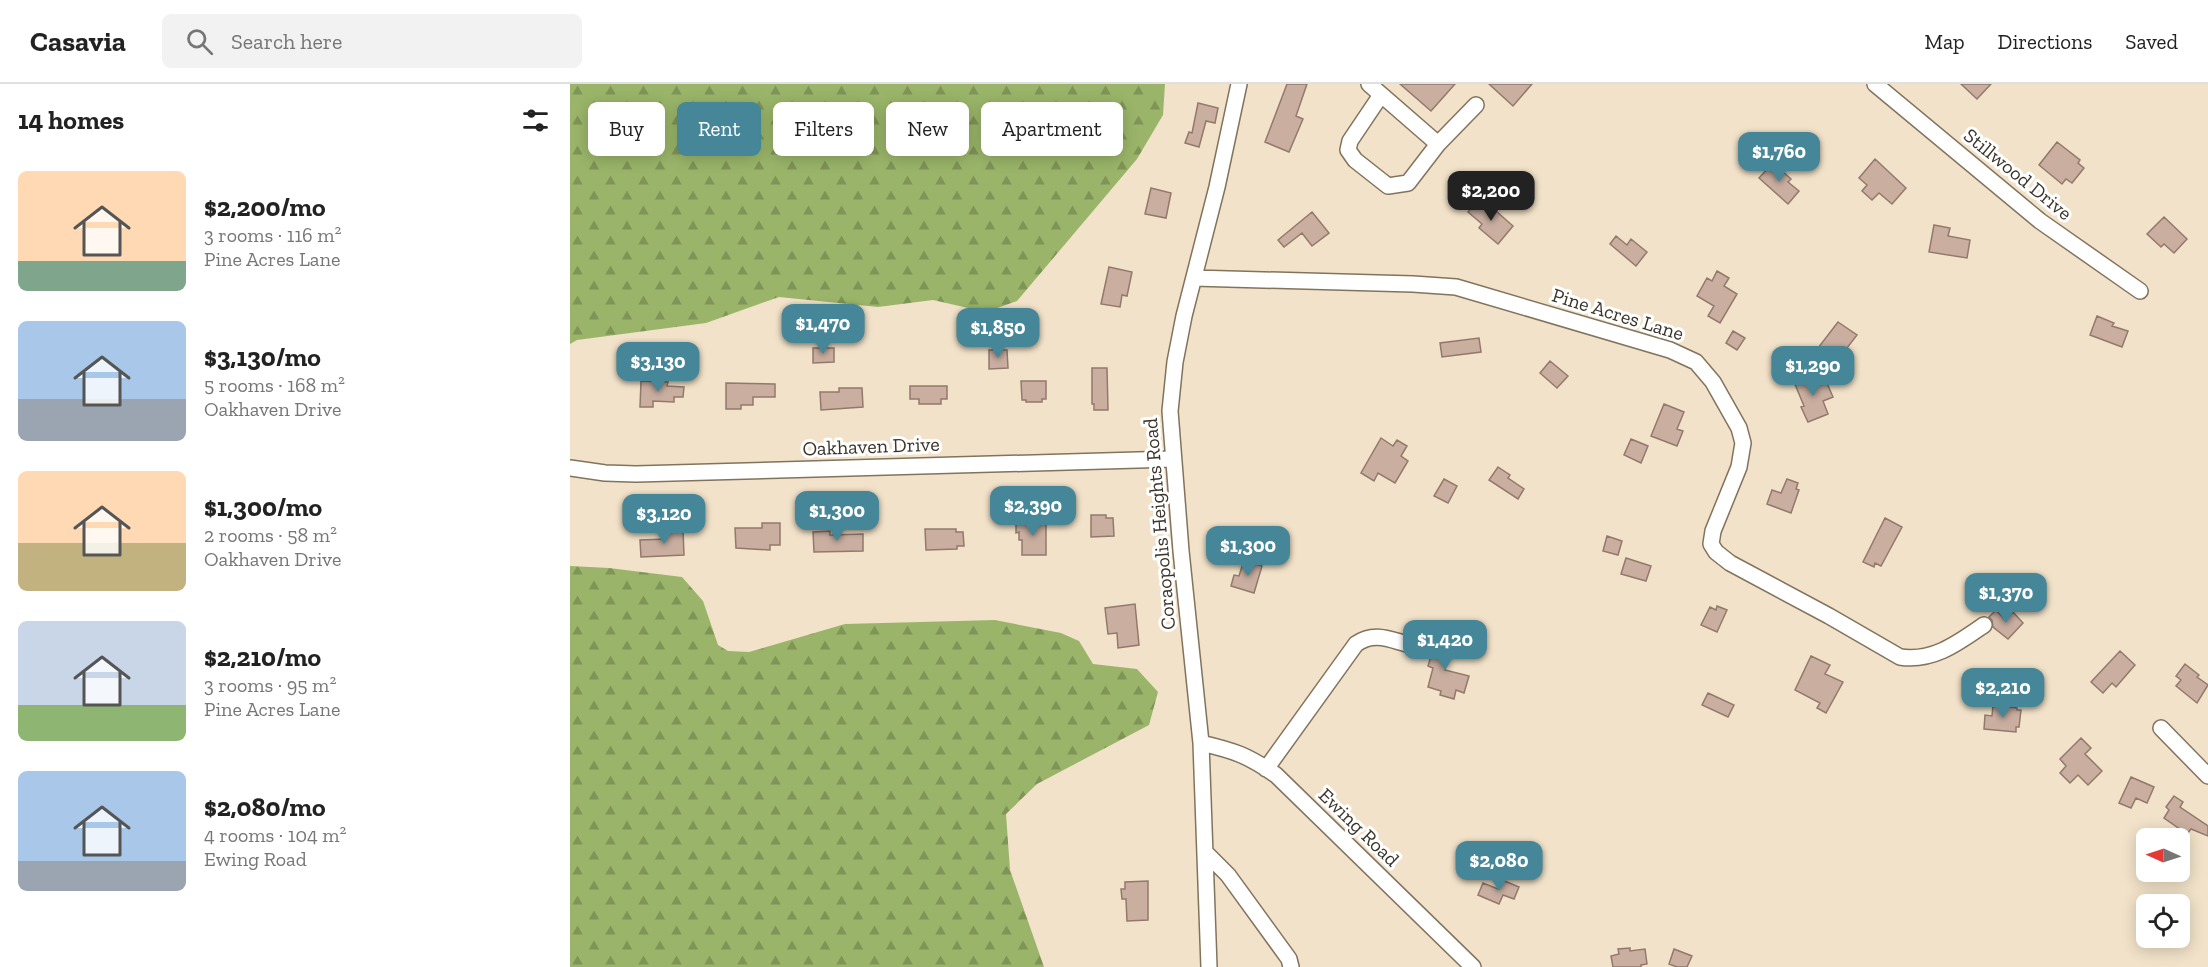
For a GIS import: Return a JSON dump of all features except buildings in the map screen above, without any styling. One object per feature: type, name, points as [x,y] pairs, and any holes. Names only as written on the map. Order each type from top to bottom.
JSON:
[{"type":"street","name":"Coraopolis Heights Road","points":[[1209,967],[1201,743],[1170,411],[1175,362],[1239,84]]},
{"type":"street","points":[[1369,84],[1438,144]]},
{"type":"street","name":"Stillwood Drive","points":[[1875,84],[2040,221],[2140,291]]},
{"type":"street","points":[[1381,94],[1350,141],[1348,150],[1355,160],[1388,186],[1408,183],[1438,144],[1476,105]]},
{"type":"street","name":"Pine Acres Lane","points":[[1194,278],[1456,287],[1670,350],[1696,362],[1713,382],[1729,408],[1743,442],[1739,467],[1713,531],[1711,544],[1716,552],[1730,563],[1900,657],[1928,656],[1952,647],[1984,625]]},
{"type":"street","name":"Oakhaven Drive","points":[[570,468],[605,473],[636,474],[1173,459]]},
{"type":"street","points":[[1266,768],[1356,645],[1369,637],[1377,636],[1411,645]]},
{"type":"street","points":[[2161,728],[2208,776]]},
{"type":"street","name":"Ewing Road","points":[[1201,743],[1235,751],[1266,768],[1473,967]]},
{"type":"street","points":[[1205,852],[1228,875],[1289,959],[1292,967]]},
{"type":"green space","points":[[570,84],[1165,84],[1163,115],[1137,159],[1017,301],[986,312],[933,300],[878,307],[779,297],[706,323],[577,340],[570,344]]},
{"type":"green space","points":[[570,566],[609,568],[682,577],[703,601],[718,645],[728,651],[749,652],[845,624],[995,620],[1061,633],[1079,641],[1093,664],[1137,669],[1158,692],[1149,725],[1037,784],[1006,814],[1010,870],[1044,967],[570,967]]}]
